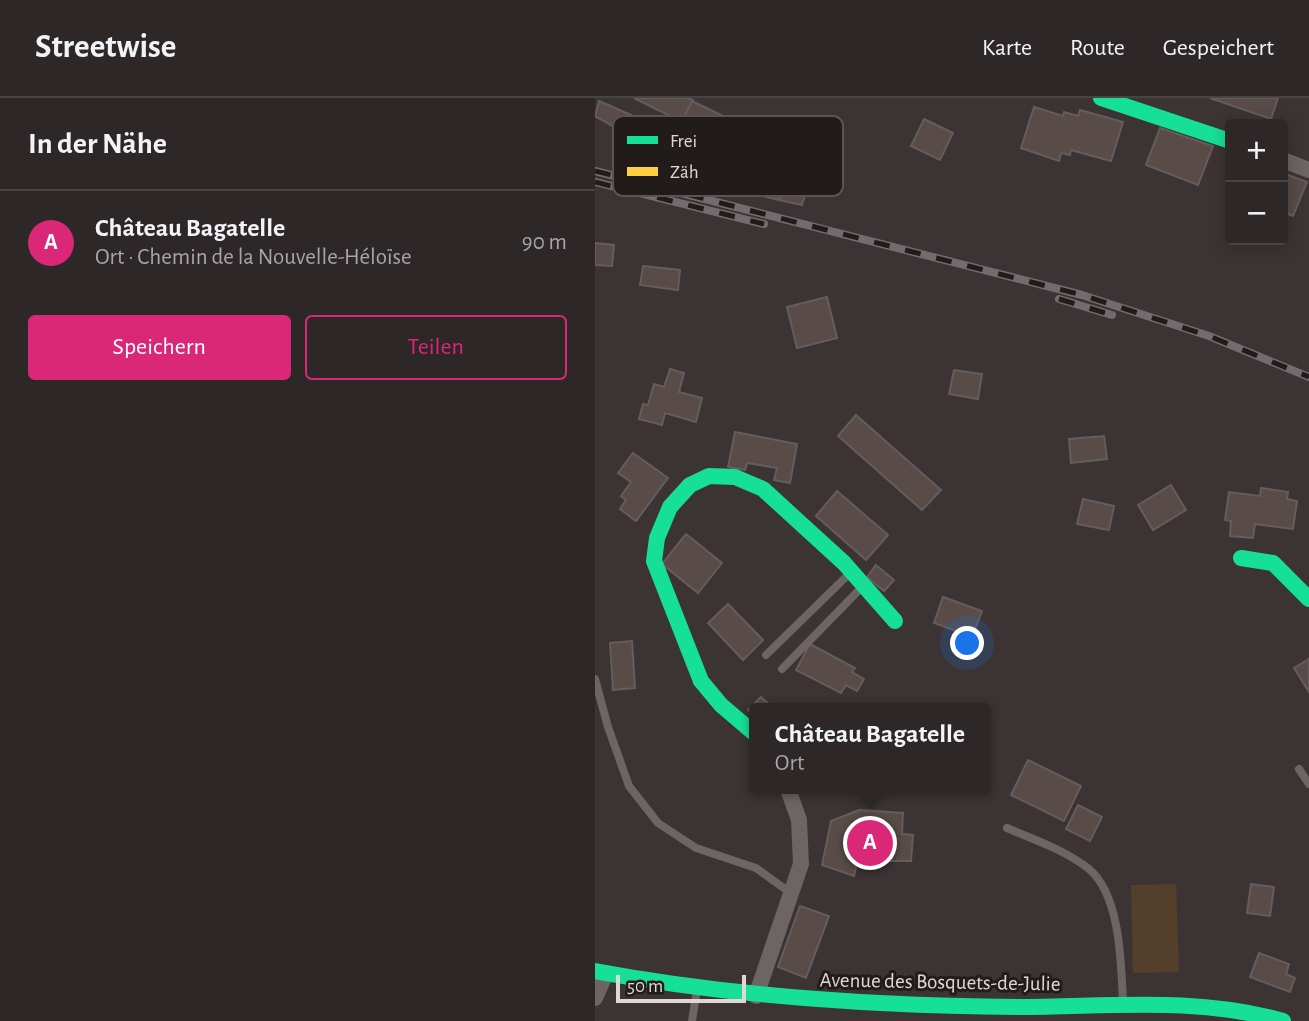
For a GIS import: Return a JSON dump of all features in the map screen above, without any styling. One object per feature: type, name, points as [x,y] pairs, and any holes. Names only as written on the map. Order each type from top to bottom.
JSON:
[{"type":"street","points":[[1101,98],[1225,139]]},
{"type":"street","points":[[1288,162],[1309,170]]},
{"type":"street","points":[[749,730],[721,705],[701,681],[654,561],[656,538],[670,507],[690,485],[709,476],[735,477],[764,489],[785,506],[864,584],[895,621]]},
{"type":"street","points":[[1241,558],[1273,563],[1309,599]]},
{"type":"street","points":[[756,996],[801,864],[799,820],[789,794]]},
{"type":"street","points":[[595,998],[601,972]]},
{"type":"street","name":"Avenue des Bosquets-de-Julie","points":[[601,972],[756,996],[1019,1014],[1123,1006],[1210,1004],[1259,1013],[1283,1021]]},
{"type":"lane","points":[[766,655],[852,572]]},
{"type":"lane","points":[[782,669],[864,584]]},
{"type":"lane","points":[[595,679],[608,727],[629,786],[658,823],[696,848],[756,867],[792,894]]},
{"type":"lane","points":[[1299,769],[1309,784]]},
{"type":"lane","points":[[1007,828],[1064,852],[1092,871],[1112,907],[1121,955],[1123,1006]]},
{"type":"lane","points":[[692,1021],[697,987]]},
{"type":"shaded area","points":[[1176,884],[1179,972],[1133,973],[1131,885]]},
{"type":"building","points":[[634,98],[693,100],[685,116],[670,116]]},
{"type":"building","points":[[1210,98],[1278,98],[1271,119]]},
{"type":"building","points":[[599,101],[633,116],[613,116],[613,126],[595,116]]},
{"type":"building","points":[[692,101],[723,116],[684,116]]},
{"type":"building","points":[[1034,107],[1063,116],[1064,112],[1078,116],[1080,110],[1123,122],[1111,161],[1071,150],[1070,155],[1061,153],[1059,161],[1021,148]]},
{"type":"building","points":[[924,119],[953,133],[940,160],[911,146]]},
{"type":"building","points":[[1160,128],[1213,146],[1198,185],[1146,165]]},
{"type":"building","points":[[1288,175],[1307,182],[1293,216],[1288,214]]},
{"type":"building","points":[[763,196],[780,196],[779,200]]},
{"type":"building","points":[[780,196],[805,196],[802,205],[779,200]]},
{"type":"building","points":[[595,243],[614,245],[612,266],[595,265]]},
{"type":"building","points":[[643,266],[680,270],[678,290],[640,285]]},
{"type":"building","points":[[827,297],[837,338],[797,348],[787,307]]},
{"type":"building","points":[[670,369],[684,373],[679,392],[702,398],[696,422],[665,413],[662,425],[639,419],[643,404],[648,405],[654,384],[664,387]]},
{"type":"building","points":[[954,370],[982,374],[978,399],[949,394]]},
{"type":"building","points":[[856,415],[941,490],[922,510],[838,436]]},
{"type":"building","points":[[735,432],[797,444],[790,483],[774,480],[777,468],[747,463],[745,470],[728,467]]},
{"type":"building","points":[[1104,436],[1107,459],[1071,463],[1069,439]]},
{"type":"building","points":[[633,453],[668,478],[636,521],[620,509],[626,500],[621,496],[631,482],[618,473]]},
{"type":"building","points":[[1171,485],[1186,510],[1153,530],[1138,505]]},
{"type":"building","points":[[1261,488],[1288,492],[1287,499],[1297,501],[1293,529],[1255,524],[1253,538],[1230,536],[1231,521],[1225,520],[1229,492],[1260,496]]},
{"type":"building","points":[[837,491],[888,535],[866,560],[816,516]]},
{"type":"building","points":[[1083,499],[1114,506],[1109,530],[1077,524]]},
{"type":"building","points":[[686,534],[722,563],[698,593],[662,564]]},
{"type":"building","points":[[876,565],[894,580],[884,591],[867,577]]},
{"type":"building","points":[[943,597],[982,611],[972,637],[934,623]]},
{"type":"building","points":[[728,604],[763,640],[743,660],[708,623]]},
{"type":"building","points":[[632,641],[635,688],[613,690],[610,643]]},
{"type":"building","points":[[810,644],[855,668],[852,672],[864,679],[857,691],[846,685],[841,693],[796,670]]},
{"type":"building","points":[[1309,659],[1309,692],[1294,668]]},
{"type":"building","points":[[761,697],[768,703],[755,703]]},
{"type":"building","points":[[1028,760],[1081,786],[1064,821],[1011,795]]},
{"type":"building","points":[[1078,805],[1102,817],[1090,841],[1066,829]]},
{"type":"building","points":[[859,810],[903,813],[902,834],[913,835],[911,861],[878,861],[879,852],[860,851],[854,876],[822,865],[831,821]]},
{"type":"building","points":[[1251,884],[1274,887],[1270,916],[1247,913]]},
{"type":"building","points":[[800,906],[829,916],[806,978],[778,967]]},
{"type":"building","points":[[1259,953],[1289,964],[1286,974],[1295,978],[1290,992],[1250,977]]},
{"type":"railway","points":[[595,171],[613,176]]},
{"type":"railway","points":[[595,182],[613,186]]},
{"type":"railway","points":[[651,196],[764,224]]},
{"type":"railway","points":[[693,196],[1082,295],[1209,336],[1309,377]]},
{"type":"railway","points":[[1059,299],[1112,315]]},
{"type":"traffic: fast","points":[[1101,98],[1225,139]]},
{"type":"traffic: fast","points":[[749,729],[721,705],[701,681],[654,561],[657,538],[670,507],[690,485],[709,476],[735,477],[763,489],[844,563],[895,621]]},
{"type":"traffic: fast","points":[[1241,558],[1273,563],[1309,599]]},
{"type":"traffic: fast","points":[[595,971],[753,994],[859,1002],[1019,1007],[1184,1006],[1217,1008],[1283,1021]]},
{"type":"place","name":"Château Bagatelle","points":[[870,843]]}]
